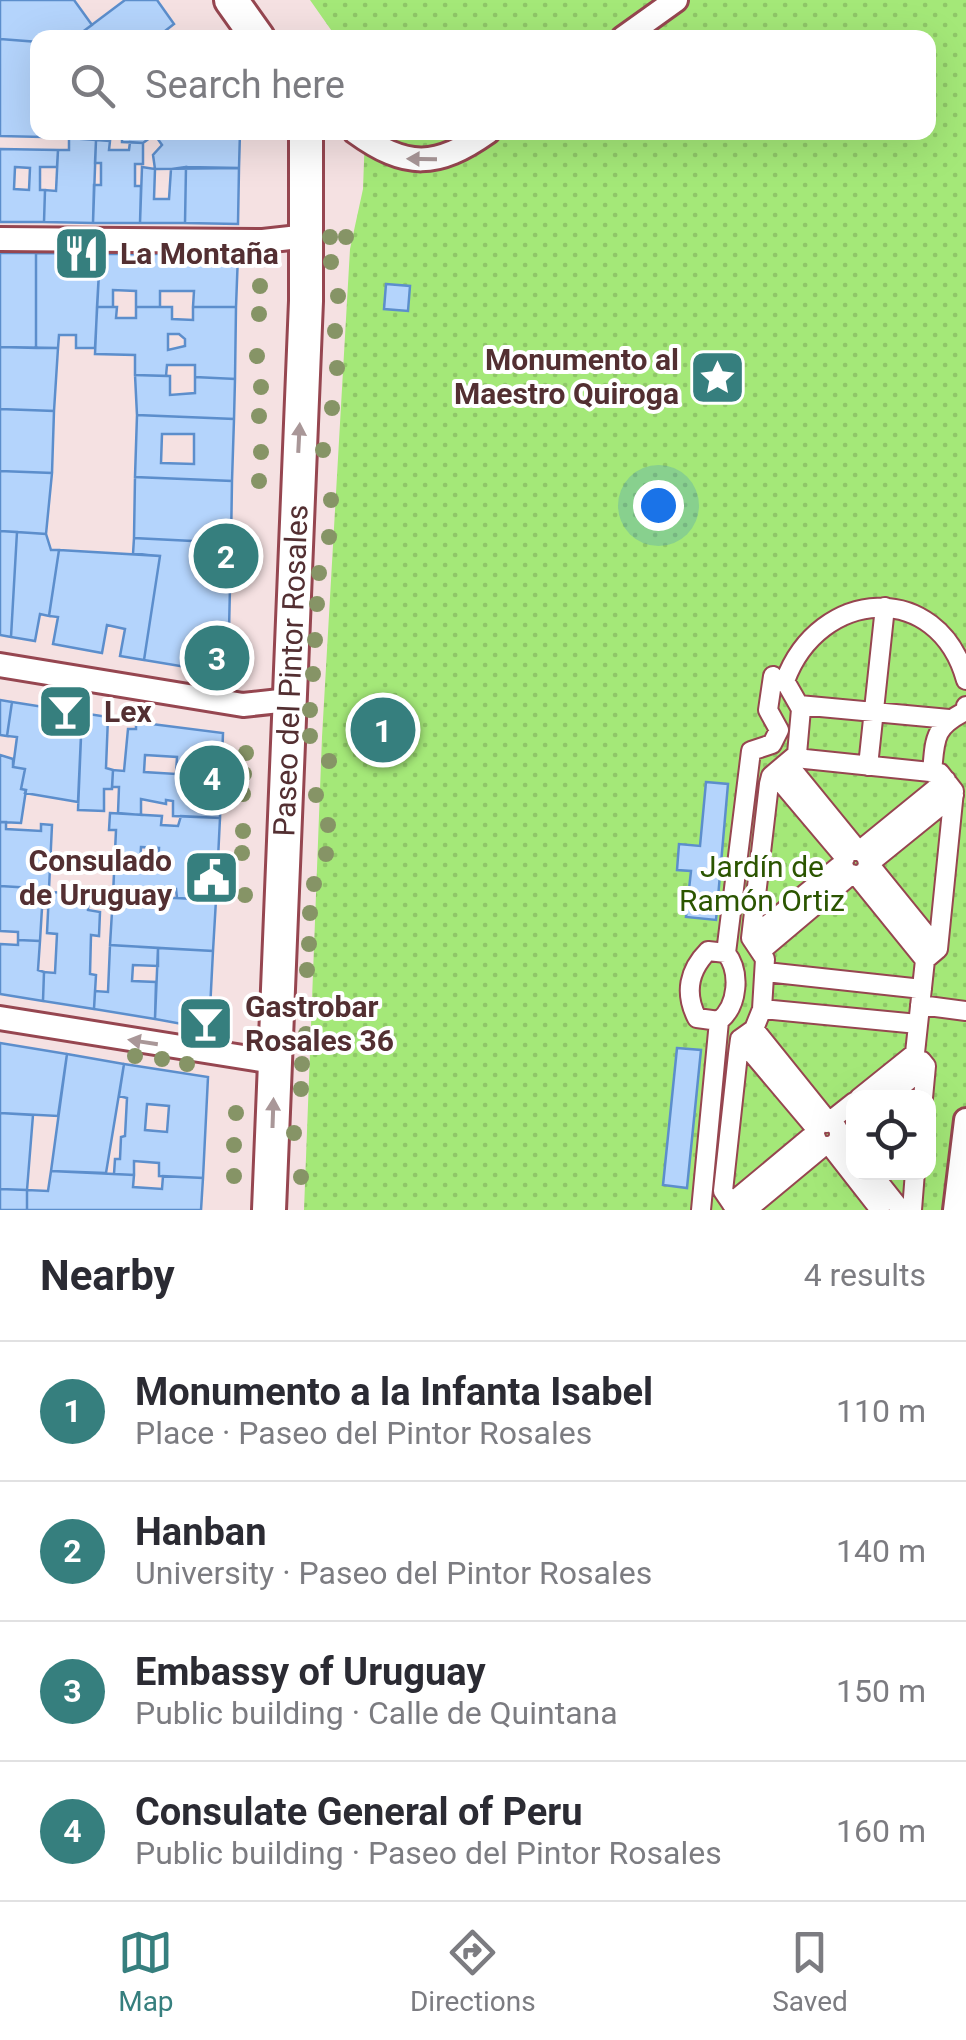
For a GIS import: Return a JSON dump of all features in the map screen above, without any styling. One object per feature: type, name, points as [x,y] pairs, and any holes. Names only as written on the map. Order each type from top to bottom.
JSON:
[{"type":"main road","points":[[231,0],[252,30]]},
{"type":"main road","name":"Paseo del Pintor Rosales","points":[[269,1210],[308,236],[306,140]]},
{"type":"street","points":[[634,30],[676,0]]},
{"type":"street","points":[[367,140],[383,151],[419,161],[459,152],[476,140]]},
{"type":"street","points":[[0,239],[263,241],[308,236]]},
{"type":"street","points":[[868,766],[885,606]]},
{"type":"street","points":[[831,1133],[810,1138],[738,1208],[723,1191],[747,1034],[762,1009],[766,972],[756,944],[768,788],[786,764],[799,704],[785,681],[806,642],[824,625],[845,613],[885,606],[910,614],[942,636],[958,657],[966,680]]},
{"type":"street","points":[[0,666],[243,705],[289,700]]},
{"type":"street","points":[[701,1210],[719,1021],[732,1006],[736,970],[726,954],[751,751],[772,744],[779,730],[768,710],[773,676]]},
{"type":"street","points":[[799,704],[950,719]]},
{"type":"street","points":[[922,1090],[918,1024],[932,954],[944,783],[936,733],[950,719],[966,711],[966,706]]},
{"type":"street","points":[[786,764],[868,766],[944,783]]},
{"type":"street","points":[[786,764],[857,863],[874,870],[932,954]]},
{"type":"street","points":[[857,863],[864,846],[944,783]]},
{"type":"street","points":[[756,944],[838,867],[857,863]]},
{"type":"street","points":[[719,1021],[697,1018],[689,1004],[690,985],[692,966],[708,951],[726,954]]},
{"type":"street","points":[[766,972],[921,997],[966,1011]]},
{"type":"street","points":[[762,1009],[918,1024]]},
{"type":"street","points":[[0,1018],[274,1062]]},
{"type":"street","points":[[747,1034],[897,1209]]},
{"type":"street","points":[[873,1090],[920,1060]]},
{"type":"street","points":[[894,1090],[920,1060]]},
{"type":"street","points":[[831,1133],[836,1117],[846,1109]]},
{"type":"street","points":[[955,1210],[966,1120]]},
{"type":"street","points":[[877,1180],[897,1209]]},
{"type":"street","points":[[897,1209],[911,1180]]},
{"type":"green space","name":"Jardín de Ramón Ortiz","points":[[310,0],[966,0],[966,1210],[304,1210],[322,737],[350,249],[363,189],[365,140],[936,140],[936,30],[331,30]]},
{"type":"building","points":[[0,0],[74,0],[92,25],[85,30],[30,30],[30,41],[0,39]]},
{"type":"building","points":[[125,0],[157,0],[174,24],[166,30],[85,30]]},
{"type":"building","points":[[0,39],[30,41],[30,137],[0,136]]},
{"type":"building","points":[[69,140],[96,140],[93,223],[44,222],[45,190],[56,191],[58,150],[69,150]]},
{"type":"building","points":[[96,140],[110,141],[109,150],[129,150],[130,142],[143,143],[143,164],[135,164],[135,186],[141,186],[140,223],[93,223],[94,185],[101,185],[101,163],[95,163]]},
{"type":"building","points":[[158,140],[240,140],[239,168],[155,169],[153,155],[162,145]]},
{"type":"building","points":[[0,149],[58,150],[57,167],[40,167],[40,190],[45,190],[44,222],[0,222]],"holes":[[[15,167],[30,168],[29,190],[14,189]]]},
{"type":"building","points":[[142,167],[155,169],[154,199],[169,199],[171,169],[186,167],[185,223],[140,223]]},
{"type":"building","points":[[186,167],[239,168],[238,224],[185,223]]},
{"type":"building","points":[[0,253],[36,253],[36,348],[0,347]]},
{"type":"building","points":[[36,253],[100,254],[95,348],[76,348],[76,335],[59,335],[58,348],[36,348]]},
{"type":"building","points":[[100,254],[238,254],[236,307],[193,307],[194,291],[160,291],[160,307],[136,307],[136,291],[113,290],[113,307],[97,307]]},
{"type":"building","points":[[386,284],[410,286],[408,311],[384,309]]},
{"type":"building","points":[[97,307],[117,307],[116,318],[136,318],[136,307],[172,307],[172,319],[193,320],[193,307],[236,307],[235,379],[195,377],[195,365],[167,365],[166,376],[135,375],[135,355],[95,354]],"holes":[[[168,334],[179,334],[185,339],[185,346],[168,350]]]},
{"type":"building","points":[[0,347],[58,348],[54,411],[0,409]]},
{"type":"building","points":[[135,375],[170,376],[170,395],[195,393],[195,377],[235,379],[234,419],[137,415]]},
{"type":"building","points":[[0,409],[54,411],[52,473],[0,471]]},
{"type":"building","points":[[137,415],[234,419],[232,481],[135,477]],"holes":[[[162,434],[194,434],[194,464],[161,463]]]},
{"type":"building","points":[[0,471],[52,473],[46,534],[0,531]]},
{"type":"building","points":[[135,477],[232,481],[231,543],[134,538]]},
{"type":"building","points":[[0,531],[17,532],[11,637],[0,635]]},
{"type":"building","points":[[17,532],[46,534],[51,550],[59,550],[49,616],[40,614],[35,641],[11,637]]},
{"type":"building","points":[[134,538],[231,543],[228,674],[144,660],[160,556],[133,554]]},
{"type":"building","points":[[59,550],[160,556],[144,660],[120,656],[125,629],[107,625],[102,653],[53,644],[58,617],[49,616]]},
{"type":"building","points":[[0,700],[12,702],[7,736],[0,735]]},
{"type":"building","points":[[12,702],[82,713],[78,802],[25,793],[21,789],[25,769],[13,767],[17,737],[7,736]]},
{"type":"building","points":[[82,713],[108,717],[106,768],[113,770],[112,789],[104,789],[104,811],[78,810]]},
{"type":"building","points":[[136,722],[223,733],[220,818],[173,816],[173,801],[166,800],[166,804],[141,799],[141,815],[118,813],[119,787],[112,787],[113,770],[124,771],[128,729],[136,729]],"holes":[[[145,755],[177,757],[176,774],[144,772]]]},
{"type":"building","points":[[0,755],[13,759],[13,767],[25,769],[21,823],[0,822]]},
{"type":"building","points":[[706,782],[728,784],[716,920],[686,917],[691,871],[677,870],[679,844],[700,846]]},
{"type":"building","points":[[110,813],[162,816],[161,825],[178,826],[181,816],[220,818],[216,900],[177,898],[176,889],[159,888],[158,897],[113,895],[116,830],[109,830]],"holes":[[[141,847],[159,848],[158,866],[140,864]]]},
{"type":"building","points":[[0,822],[6,822],[6,829],[41,831],[41,824],[52,825],[49,889],[0,886]]},
{"type":"building","points":[[0,886],[49,889],[48,908],[42,908],[40,941],[18,940],[18,932],[0,931]]},
{"type":"building","points":[[49,892],[89,894],[88,910],[100,912],[99,936],[91,935],[90,974],[96,975],[94,1009],[43,1001],[44,972],[55,973],[57,934],[47,933]]},
{"type":"building","points":[[113,895],[216,900],[213,951],[110,945]]},
{"type":"building","points":[[18,940],[40,941],[38,970],[44,972],[43,1001],[0,994],[0,944],[18,945]]},
{"type":"building","points":[[110,945],[158,948],[158,966],[133,965],[132,981],[156,982],[155,1019],[94,1009],[95,991],[108,992]]},
{"type":"building","points":[[158,948],[213,951],[209,1029],[155,1019]]},
{"type":"building","points":[[0,1043],[67,1054],[58,1116],[0,1113]]},
{"type":"building","points":[[677,1048],[701,1050],[687,1188],[663,1185]]},
{"type":"building","points":[[67,1054],[124,1064],[106,1173],[51,1171]]},
{"type":"building","points":[[124,1064],[208,1077],[203,1178],[159,1176],[159,1163],[134,1161],[134,1175],[114,1174],[115,1159],[120,1159],[121,1137],[125,1136],[127,1098],[119,1096]],"holes":[[[147,1104],[169,1106],[167,1132],[145,1130]]]},
{"type":"building","points":[[0,1113],[33,1115],[27,1190],[0,1189]]},
{"type":"building","points":[[51,1171],[134,1175],[133,1187],[162,1189],[163,1176],[203,1178],[201,1210],[27,1210],[27,1190],[48,1191]]},
{"type":"building","points":[[0,1189],[27,1190],[27,1210],[0,1210]]},
{"type":"place","name":"La Montaña","points":[[81,254]]},
{"type":"place","name":"Monumento al Maestro Quiroga","points":[[718,377]]},
{"type":"place","name":"Hanban","points":[[226,556]]},
{"type":"place","name":"Embassy of Uruguay","points":[[217,658]]},
{"type":"place","name":"Lex","points":[[65,712]]},
{"type":"place","name":"Monumento a la Infanta Isabel","points":[[383,730]]},
{"type":"place","name":"Consulate General of Peru","points":[[212,778]]},
{"type":"place","name":"Consulado de Uruguay","points":[[211,878]]},
{"type":"place","name":"Gastrobar Rosales 36","points":[[206,1024]]}]
